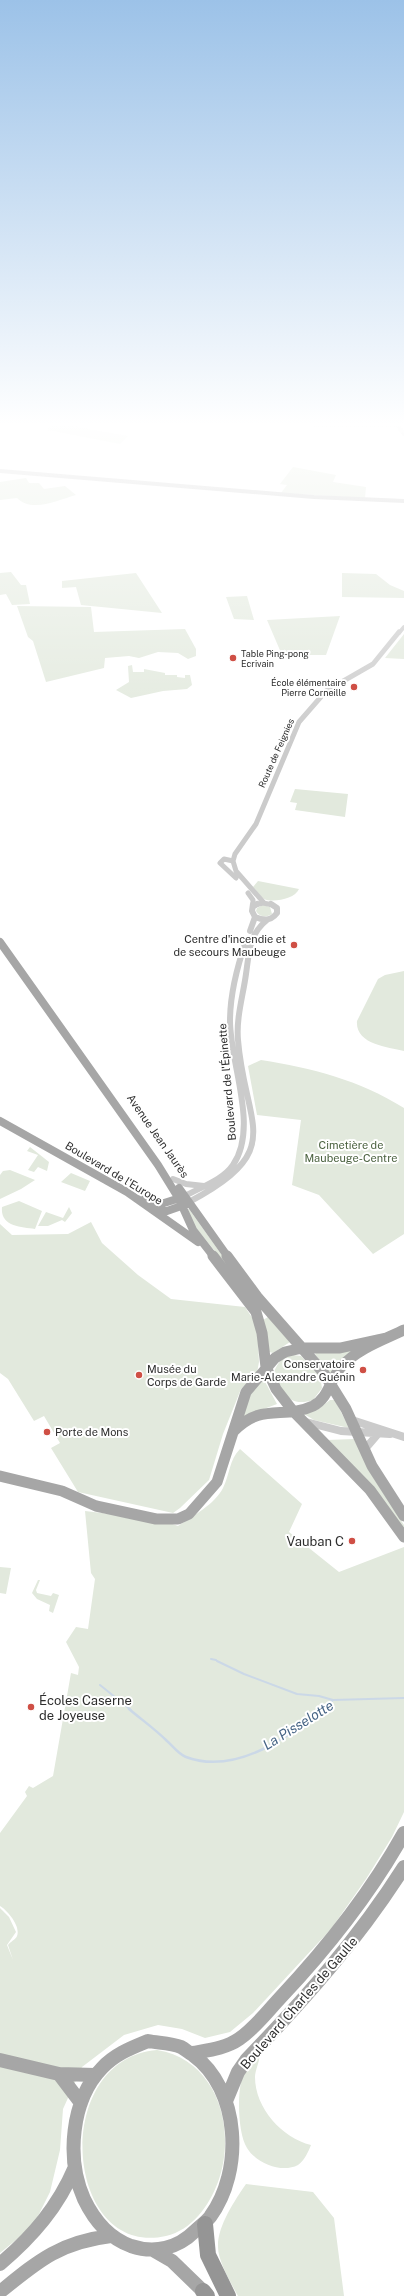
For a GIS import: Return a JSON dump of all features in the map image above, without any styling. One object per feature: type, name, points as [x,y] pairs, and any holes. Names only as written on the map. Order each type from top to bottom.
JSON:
[{"type":"highway","points":[[205,2224],[208,2255],[228,2296]]},
{"type":"main road","name":"Avenue Jean Jaurès","points":[[0,933],[173,1179],[184,1201],[193,1230],[245,1295],[256,1312],[262,1334],[266,1367]]},
{"type":"main road","name":"Avenue Jean Jaurès","points":[[0,942],[184,1201],[198,1214],[258,1298],[302,1348]]},
{"type":"main road","name":"Boulevard de l'Europe","points":[[0,1121],[126,1192],[174,1224],[211,1253]]},
{"type":"main road","points":[[126,1192],[154,1203],[184,1201]]},
{"type":"main road","points":[[151,1210],[167,1211],[184,1201]]},
{"type":"main road","points":[[230,1435],[239,1424],[255,1414],[293,1410],[316,1405],[326,1395],[338,1370],[349,1360],[386,1338],[404,1330]]},
{"type":"main road","points":[[3,1478],[62,1491],[96,1506],[156,1519],[178,1519],[189,1514],[217,1482],[230,1435],[246,1392],[266,1367],[278,1355],[302,1348],[346,1347],[386,1338]]},
{"type":"main road","points":[[302,1348],[332,1384],[352,1420],[385,1488],[404,1516]]},
{"type":"main road","points":[[266,1367],[276,1389],[293,1410],[370,1490],[386,1510],[404,1537]]},
{"type":"main road","name":"Boulevard Charles de Gaulle","points":[[193,2053],[229,2044],[251,2029],[319,1958],[352,1916],[384,1870],[404,1833]]},
{"type":"main road","name":"Boulevard Charles de Gaulle","points":[[226,2101],[236,2077],[247,2059],[339,1961],[364,1929],[404,1867]]},
{"type":"main road","points":[[148,2041],[171,2043],[193,2053],[216,2078],[226,2101],[232,2128],[231,2168],[220,2200],[205,2224],[181,2243],[167,2248],[153,2250],[138,2249],[124,2244],[111,2236],[91,2213],[84,2199],[75,2167],[74,2134],[81,2104],[95,2075],[104,2064],[119,2052],[136,2044],[148,2041]]},
{"type":"main road","points":[[0,2060],[59,2074],[95,2075]]},
{"type":"main road","points":[[59,2074],[81,2104]]},
{"type":"main road","points":[[0,2264],[32,2237],[52,2213],[61,2200],[75,2167]]},
{"type":"main road","points":[[0,2292],[60,2247],[89,2238],[111,2236]]},
{"type":"main road","points":[[153,2250],[172,2261],[205,2294]]},
{"type":"street","name":"Route de Feignies","points":[[233,863],[235,854],[255,827],[303,715],[326,691],[373,664],[404,626]]},
{"type":"street","name":"Route de Feignies","points":[[226,858],[260,813]]},
{"type":"street","points":[[226,858],[233,863],[248,887],[264,903],[274,906],[278,911],[276,916],[267,920],[255,917],[252,911],[254,906],[253,900],[231,872],[220,863],[226,858]]},
{"type":"street","points":[[225,868],[233,863]]},
{"type":"street","points":[[254,906],[264,903]]},
{"type":"street","name":"Boulevard de l'Épinette","points":[[184,1201],[229,1170],[241,1151],[243,1141],[230,1022],[236,966],[255,923],[255,917]]},
{"type":"street","name":"Boulevard de l'Épinette","points":[[184,1201],[199,1197],[235,1173],[244,1164],[253,1146],[253,1125],[239,1043],[238,1013],[248,950],[257,928],[267,920]]},
{"type":"street","points":[[173,1179],[186,1184],[204,1186]]},
{"type":"street","points":[[198,1214],[199,1197]]},
{"type":"street","points":[[352,1420],[404,1438]]},
{"type":"street","points":[[304,1422],[341,1431],[377,1435],[390,1434]]},
{"type":"street","points":[[365,1449],[377,1435]]},
{"type":"street","points":[[385,1488],[404,1505]]},
{"type":"green space","points":[[11,572],[21,585],[26,585],[30,604],[12,605],[6,594],[0,595],[0,573]]},
{"type":"green space","points":[[136,573],[162,613],[81,605],[76,587],[62,588],[62,581]]},
{"type":"green space","points":[[342,573],[376,574],[390,585],[404,591],[404,598],[342,597]]},
{"type":"green space","points":[[247,596],[254,620],[234,619],[226,597]]},
{"type":"green space","points":[[17,606],[91,607],[94,632],[185,629],[196,649],[196,656],[188,659],[178,653],[158,652],[139,658],[129,656],[105,658],[104,668],[46,682],[33,641],[28,637]]},
{"type":"green space","points":[[340,616],[326,655],[282,655],[267,620]]},
{"type":"green space","points":[[404,634],[404,659],[385,658]]},
{"type":"green space","points":[[132,665],[133,672],[144,672],[144,669],[165,673],[165,675],[177,675],[177,677],[185,678],[185,675],[190,675],[192,685],[187,689],[163,691],[131,698],[116,690],[129,682],[128,666]]},
{"type":"green space","points":[[295,789],[348,794],[345,817],[295,810],[297,803],[290,802]]},
{"type":"green space","points":[[258,881],[299,889],[289,898],[273,901],[264,899],[253,887]]},
{"type":"green space","points":[[263,905],[270,907],[272,914],[263,916],[257,913],[257,908]]},
{"type":"green space","points":[[404,971],[404,1051],[381,1046],[367,1040],[361,1035],[358,1029],[357,1021],[378,979],[385,975]]},
{"type":"green space","name":"Cimetière de Maubeuge-Centre","points":[[261,1060],[335,1076],[370,1090],[404,1108],[404,1234],[373,1254],[319,1195],[292,1185],[301,1120],[257,1115],[248,1066]]},
{"type":"green space","points":[[30,1147],[49,1162],[47,1171],[38,1167],[34,1172],[28,1170],[38,1155],[27,1151]]},
{"type":"green space","points":[[10,1170],[35,1180],[21,1189],[0,1199],[0,1175],[3,1171]]},
{"type":"green space","points":[[71,1173],[90,1181],[85,1191],[61,1182]]},
{"type":"green space","points":[[19,1201],[42,1211],[35,1229],[12,1225],[4,1219],[2,1207]]},
{"type":"green space","points":[[69,1207],[72,1213],[65,1222],[62,1220],[48,1226],[38,1226],[46,1212],[63,1218]]},
{"type":"green space","points":[[188,1209],[229,1265],[227,1266],[192,1223]]},
{"type":"green space","points":[[91,1222],[102,1243],[138,1275],[171,1299],[245,1307],[257,1325],[259,1362],[256,1378],[241,1389],[223,1434],[209,1480],[173,1513],[78,1492],[51,1448],[60,1443],[44,1416],[34,1421],[8,1379],[0,1373],[0,1224],[12,1235],[68,1234]]},
{"type":"green space","points":[[268,1317],[290,1342],[273,1353],[269,1352],[263,1320]]},
{"type":"green space","points":[[356,1349],[331,1375],[315,1354],[317,1352]]},
{"type":"green space","points":[[293,1355],[301,1356],[320,1376],[322,1388],[313,1400],[298,1402],[292,1400],[283,1392],[280,1386],[274,1372],[277,1365],[283,1359]]},
{"type":"green space","points":[[263,1378],[277,1404],[243,1417],[245,1399]]},
{"type":"green space","points":[[330,1400],[335,1400],[349,1428],[314,1420],[304,1414],[317,1410]]},
{"type":"green space","points":[[354,1439],[373,1477],[404,1525],[404,1533],[327,1440]]},
{"type":"green space","points":[[240,1449],[302,1504],[289,1532],[339,1572],[404,1547],[404,1812],[392,1837],[366,1879],[331,1929],[253,2013],[230,2032],[205,2038],[182,2029],[158,2025],[124,2035],[82,2067],[63,2109],[60,2150],[50,2192],[33,2226],[0,2253],[0,1908],[9,1917],[16,1932],[7,1945],[13,1960],[8,1945],[16,1937],[18,1932],[13,1919],[0,1906],[0,1833],[27,1796],[25,1792],[29,1786],[33,1788],[53,1776],[71,1673],[78,1675],[79,1667],[66,1642],[76,1627],[88,1629],[95,1579],[91,1573],[85,1511],[161,1520],[178,1526],[215,1499],[223,1488],[232,1462],[236,1453]]},
{"type":"green space","points":[[0,1567],[11,1568],[6,1594],[0,1593]]},
{"type":"green space","points":[[38,1580],[40,1580],[36,1590],[37,1593],[51,1596],[53,1593],[59,1595],[53,1613],[49,1611],[50,1605],[37,1599],[32,1593]]},
{"type":"green space","points":[[157,2050],[178,2056],[195,2068],[208,2082],[218,2100],[223,2120],[225,2141],[223,2162],[218,2182],[210,2200],[192,2223],[175,2233],[166,2236],[132,2235],[106,2218],[90,2190],[83,2155],[85,2119],[98,2086],[122,2062]]},
{"type":"green space","points":[[259,2054],[255,2077],[256,2089],[265,2110],[272,2120],[290,2136],[311,2145],[303,2161],[298,2165],[284,2168],[269,2165],[256,2158],[244,2142],[239,2114],[240,2086],[245,2072]]},
{"type":"green space","points":[[246,2184],[313,2192],[334,2218],[344,2296],[238,2296],[220,2259],[218,2239],[228,2214]]},
{"type":"waterway","points":[[211,1659],[216,1660]]},
{"type":"waterway","points":[[217,1661],[244,1674],[297,1694],[319,1696],[333,1700]]},
{"type":"waterway","name":"La Pisselotte","points":[[100,1685],[131,1710]]},
{"type":"waterway","name":"La Pisselotte","points":[[333,1700],[404,1698]]},
{"type":"waterway","name":"La Pisselotte","points":[[321,1710],[333,1700]]},
{"type":"waterway","name":"La Pisselotte","points":[[129,1709],[158,1732],[180,1754],[204,1761],[223,1761],[241,1758],[259,1751],[293,1732],[322,1709]]},
{"type":"place","name":"Table Ping-pong Ecrivain","points":[[233,658]]},
{"type":"place","name":"École élémentaire Pierre Corneille","points":[[354,687]]},
{"type":"place","name":"Centre d'incendie et de secours Maubeuge","points":[[294,945]]},
{"type":"place","name":"Conservatoire Marie-Alexandre Guénin","points":[[363,1370]]},
{"type":"place","name":"Musée du Corps de Garde","points":[[139,1375]]},
{"type":"place","name":"Porte de Mons","points":[[47,1432]]},
{"type":"place","name":"Vauban C","points":[[352,1541]]},
{"type":"place","name":"Écoles Caserne de Joyeuse","points":[[31,1707]]}]
